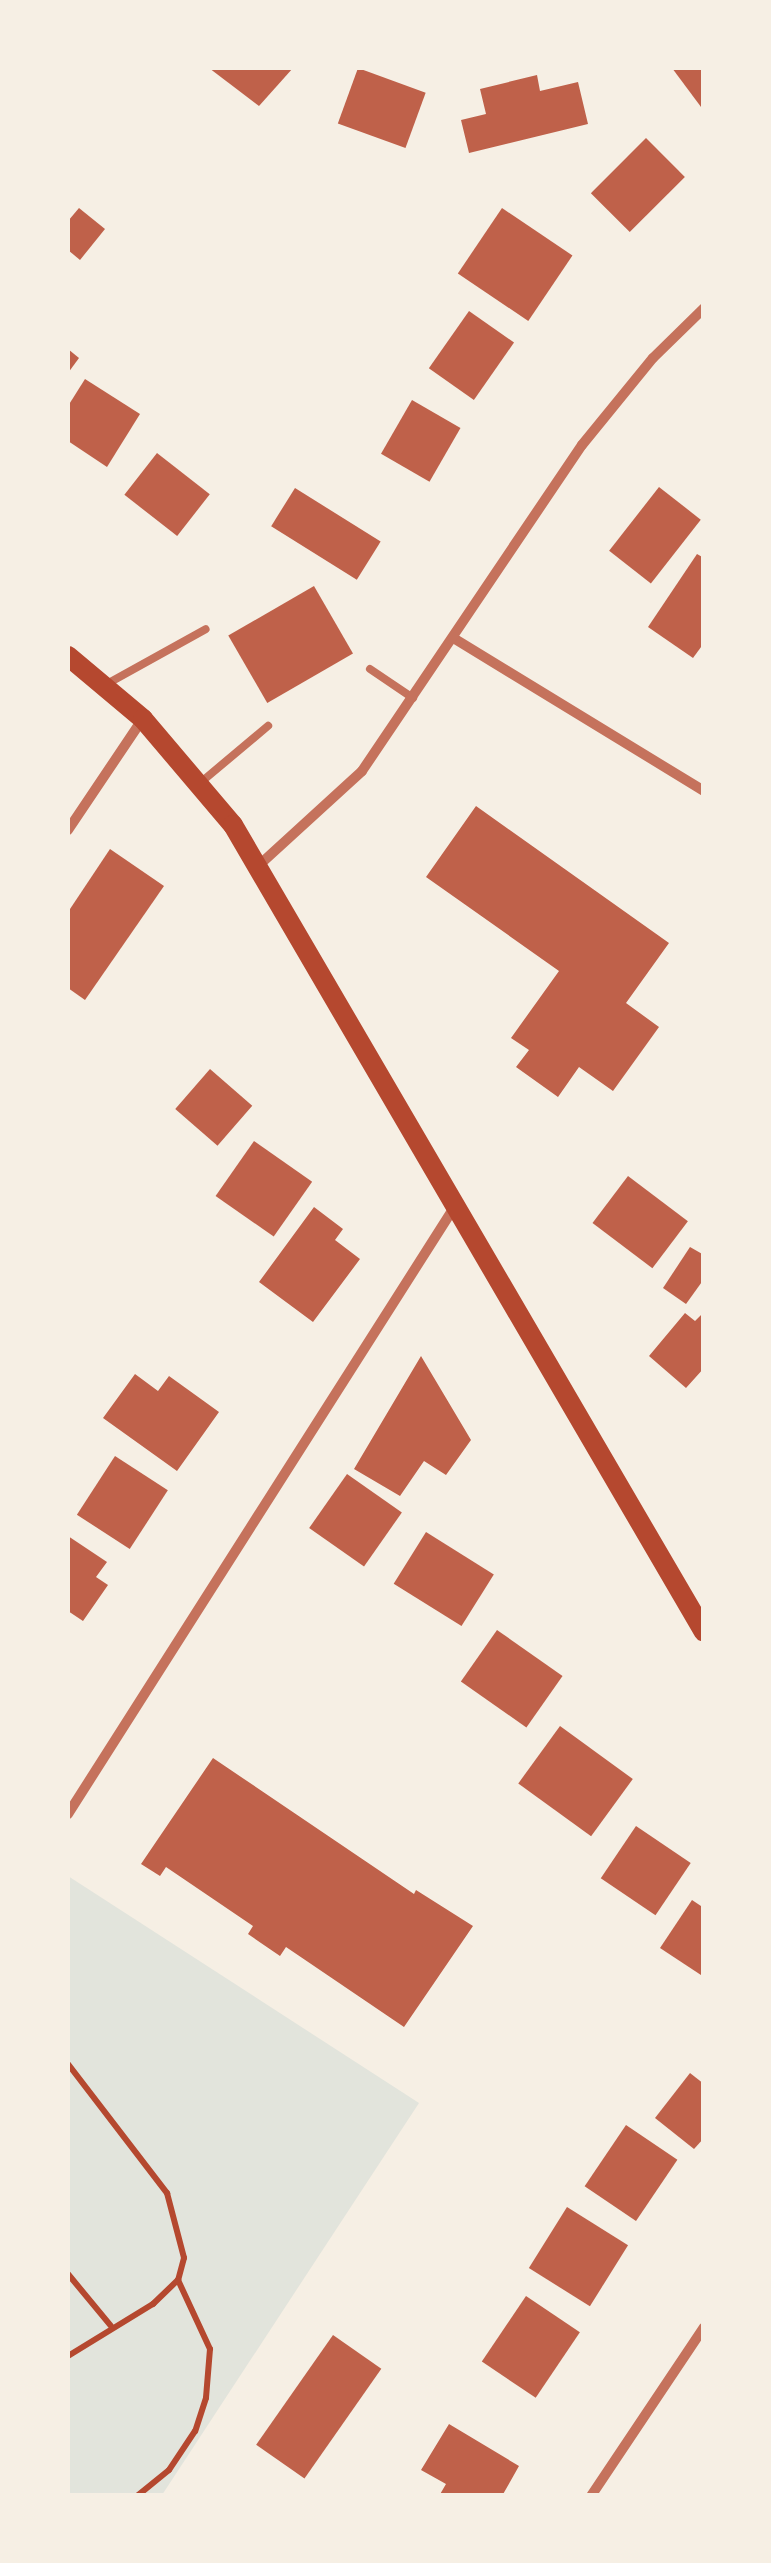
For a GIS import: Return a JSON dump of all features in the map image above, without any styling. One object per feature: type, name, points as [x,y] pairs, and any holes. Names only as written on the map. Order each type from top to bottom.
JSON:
[{"type":"main road","points":[[68,656],[143,719],[233,825],[704,1632]]},
{"type":"street","points":[[257,868],[362,771],[593,430],[653,358],[704,308]]},
{"type":"street","points":[[454,639],[704,791]]},
{"type":"street","points":[[68,830],[143,719]]},
{"type":"street","points":[[68,1814],[456,1206]]},
{"type":"street","points":[[591,2496],[704,2327]]},
{"type":"lane","points":[[104,686],[206,629]]},
{"type":"lane","points":[[370,669],[413,698]]},
{"type":"lane","points":[[200,783],[268,726]]},
{"type":"path","points":[[68,2064],[167,2193],[184,2258],[178,2280],[153,2304],[111,2326],[68,2356]]},
{"type":"path","points":[[68,2274],[111,2326]]},
{"type":"path","points":[[137,2496],[169,2470],[195,2432],[206,2398],[210,2350],[178,2280]]},
{"type":"shaded area","points":[[68,1876],[419,2103],[162,2495],[68,2495]]},
{"type":"building","points":[[209,68],[293,68],[259,106]]},
{"type":"building","points":[[358,68],[426,93],[405,148],[338,123]]},
{"type":"building","points":[[672,68],[704,68],[704,111]]},
{"type":"building","points":[[537,75],[540,91],[578,82],[588,124],[469,153],[461,120],[486,114],[480,89]]},
{"type":"building","points":[[646,138],[685,177],[630,232],[591,193]]},
{"type":"building","points":[[79,208],[105,229],[80,260],[68,250],[68,221]]},
{"type":"building","points":[[502,208],[572,256],[528,321],[458,273]]},
{"type":"building","points":[[469,311],[514,343],[474,400],[429,368]]},
{"type":"building","points":[[68,349],[79,358],[68,373]]},
{"type":"building","points":[[85,379],[140,414],[107,467],[68,441],[68,406]]},
{"type":"building","points":[[412,400],[460,428],[429,482],[381,454]]},
{"type":"building","points":[[157,453],[210,494],[177,536],[124,495]]},
{"type":"building","points":[[659,487],[701,520],[651,583],[609,551]]},
{"type":"building","points":[[295,488],[381,542],[357,580],[271,526]]},
{"type":"building","points":[[697,554],[704,558],[704,643],[693,658],[648,627]]},
{"type":"building","points":[[314,586],[353,654],[267,703],[228,636]]},
{"type":"building","points":[[476,806],[669,943],[626,1003],[659,1027],[613,1091],[579,1067],[558,1097],[516,1067],[529,1050],[511,1038],[559,971],[426,877]]},
{"type":"building","points":[[110,849],[164,886],[85,1000],[68,988],[68,912]]},
{"type":"building","points":[[210,1069],[252,1106],[217,1146],[175,1109]]},
{"type":"building","points":[[254,1141],[312,1182],[274,1237],[216,1196]]},
{"type":"building","points":[[628,1176],[688,1221],[652,1268],[592,1223]]},
{"type":"building","points":[[314,1207],[343,1229],[335,1240],[360,1259],[313,1322],[259,1282]]},
{"type":"building","points":[[690,1247],[704,1255],[704,1279],[686,1304],[663,1288]]},
{"type":"building","points":[[704,1312],[704,1368],[686,1388],[649,1356],[685,1313],[695,1321]]},
{"type":"building","points":[[421,1356],[471,1440],[446,1475],[424,1461],[400,1496],[354,1469]]},
{"type":"building","points":[[135,1374],[158,1391],[169,1376],[219,1412],[177,1471],[103,1418]]},
{"type":"building","points":[[115,1456],[168,1490],[130,1549],[77,1515]]},
{"type":"building","points":[[347,1474],[402,1512],[364,1566],[309,1528]]},
{"type":"building","points":[[426,1532],[494,1574],[462,1626],[394,1584]]},
{"type":"building","points":[[68,1536],[107,1562],[96,1577],[108,1585],[83,1621],[68,1611]]},
{"type":"building","points":[[497,1630],[563,1676],[526,1727],[461,1682]]},
{"type":"building","points":[[560,1726],[633,1779],[591,1836],[518,1783]]},
{"type":"building","points":[[213,1758],[414,1894],[416,1890],[473,1926],[404,2027],[286,1947],[280,1956],[248,1934],[253,1926],[166,1867],[160,1876],[141,1864]]},
{"type":"building","points":[[636,1826],[691,1863],[655,1915],[601,1878]]},
{"type":"building","points":[[692,1900],[704,1908],[704,1977],[660,1948]]},
{"type":"building","points":[[690,2073],[704,2084],[704,2138],[694,2149],[655,2118]]},
{"type":"building","points":[[626,2125],[677,2160],[636,2221],[585,2186]]},
{"type":"building","points":[[567,2207],[628,2245],[590,2306],[529,2268]]},
{"type":"building","points":[[526,2296],[580,2332],[536,2398],[482,2361]]},
{"type":"building","points":[[333,2335],[381,2369],[304,2479],[256,2445]]},
{"type":"building","points":[[449,2424],[519,2466],[502,2496],[439,2496],[446,2484],[421,2470]]}]
